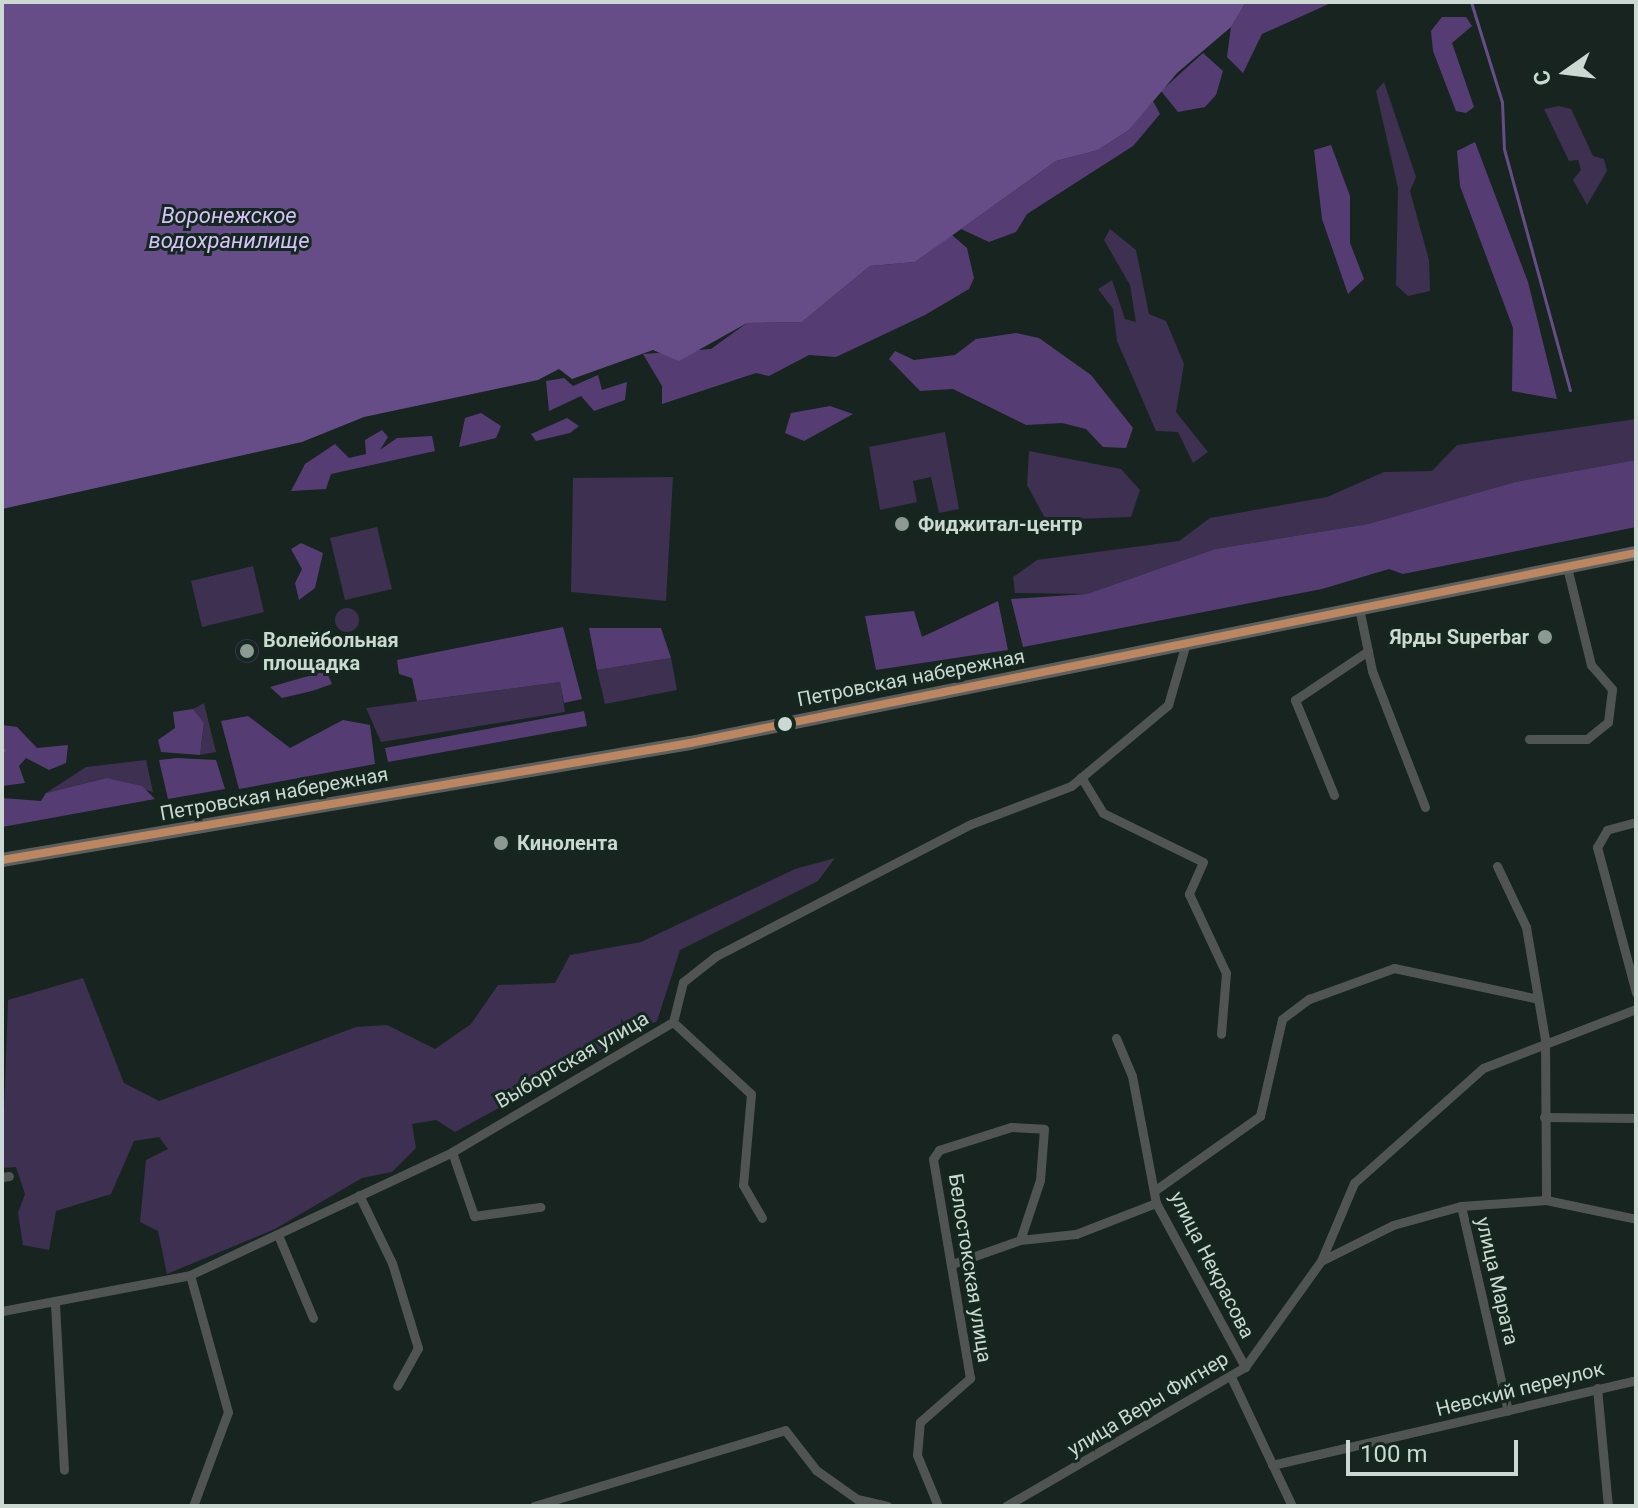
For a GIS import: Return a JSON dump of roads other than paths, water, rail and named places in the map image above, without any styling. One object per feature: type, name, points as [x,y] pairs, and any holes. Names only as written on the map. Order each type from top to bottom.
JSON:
[{"type":"main road","name":"Петровская набережная","points":[[2,860],[690,743],[1636,553]]},
{"type":"street","points":[[1529,739],[1587,739],[1608,722],[1612,689],[1591,665],[1567,567]]},
{"type":"street","points":[[1359,608],[1368,651],[1425,807]]},
{"type":"street","name":"Выборгская улица","points":[[2,1311],[55,1304],[190,1275],[452,1152],[673,1022],[683,982],[716,956],[971,824],[1081,777],[1168,705],[1186,643]]},
{"type":"street","points":[[1334,795],[1295,700],[1368,651]]},
{"type":"street","points":[[1081,777],[1103,813],[1203,862],[1189,894],[1226,973],[1221,1034]]},
{"type":"street","points":[[1636,822],[1607,830],[1597,847],[1636,993]]},
{"type":"street","points":[[1497,866],[1526,927],[1545,1039],[1546,1200]]},
{"type":"street","points":[[1154,1191],[1260,1116],[1282,1019],[1309,999],[1394,968],[1538,999]]},
{"type":"street","name":"улица Веры Фигнер","points":[[1006,1506],[1245,1367],[1321,1261],[1354,1183],[1483,1068],[1545,1039],[1636,1009]]},
{"type":"street","points":[[673,1022],[751,1094],[743,1185],[762,1218]]},
{"type":"street","name":"улица Некрасова","points":[[1116,1038],[1132,1076],[1156,1203],[1245,1367]]},
{"type":"street","points":[[1544,1117],[1636,1118]]},
{"type":"street","name":"Белостокская улица","points":[[938,1506],[917,1455],[920,1422],[970,1378],[933,1159],[1011,1127],[1044,1129],[1040,1180],[1020,1240]]},
{"type":"street","points":[[452,1152],[474,1216],[540,1207]]},
{"type":"street","points":[[359,1195],[392,1263],[418,1348],[397,1386]]},
{"type":"street","name":"улица Марата","points":[[1321,1261],[1393,1225],[1461,1206],[1546,1200],[1636,1219]]},
{"type":"street","points":[[952,1264],[1020,1240],[1076,1234],[1156,1203]]},
{"type":"street","name":"улица Марата","points":[[1461,1206],[1508,1411]]},
{"type":"street","points":[[278,1235],[313,1318]]},
{"type":"street","points":[[190,1275],[228,1412],[193,1506]]},
{"type":"street","points":[[55,1304],[64,1470]]},
{"type":"street","points":[[1231,1377],[1292,1506]]},
{"type":"street","name":"Невский переулок","points":[[1272,1465],[1636,1380]]},
{"type":"street","points":[[1597,1388],[1608,1506]]},
{"type":"street","points":[[534,1506],[785,1430],[816,1470],[857,1499],[887,1506]]},
{"type":"water","name":"Воронежское водохранилище","points":[[2,2],[1246,2],[1231,27],[1177,73],[1129,130],[1098,150],[1056,161],[915,262],[870,266],[802,322],[747,323],[679,361],[653,350],[572,379],[559,369],[538,380],[364,417],[302,442],[2,509]]},
{"type":"waterway","points":[[1471,2],[1502,102],[1504,149],[1570,390]]},
{"type":"place","name":"Фиджитал-центр","points":[[902,524]]},
{"type":"place","name":"Ярды Superbar","points":[[1545,637]]},
{"type":"place","name":"Волейбольная площадка","points":[[247,651]]},
{"type":"place","name":"Кинолента","points":[[501,843]]}]
